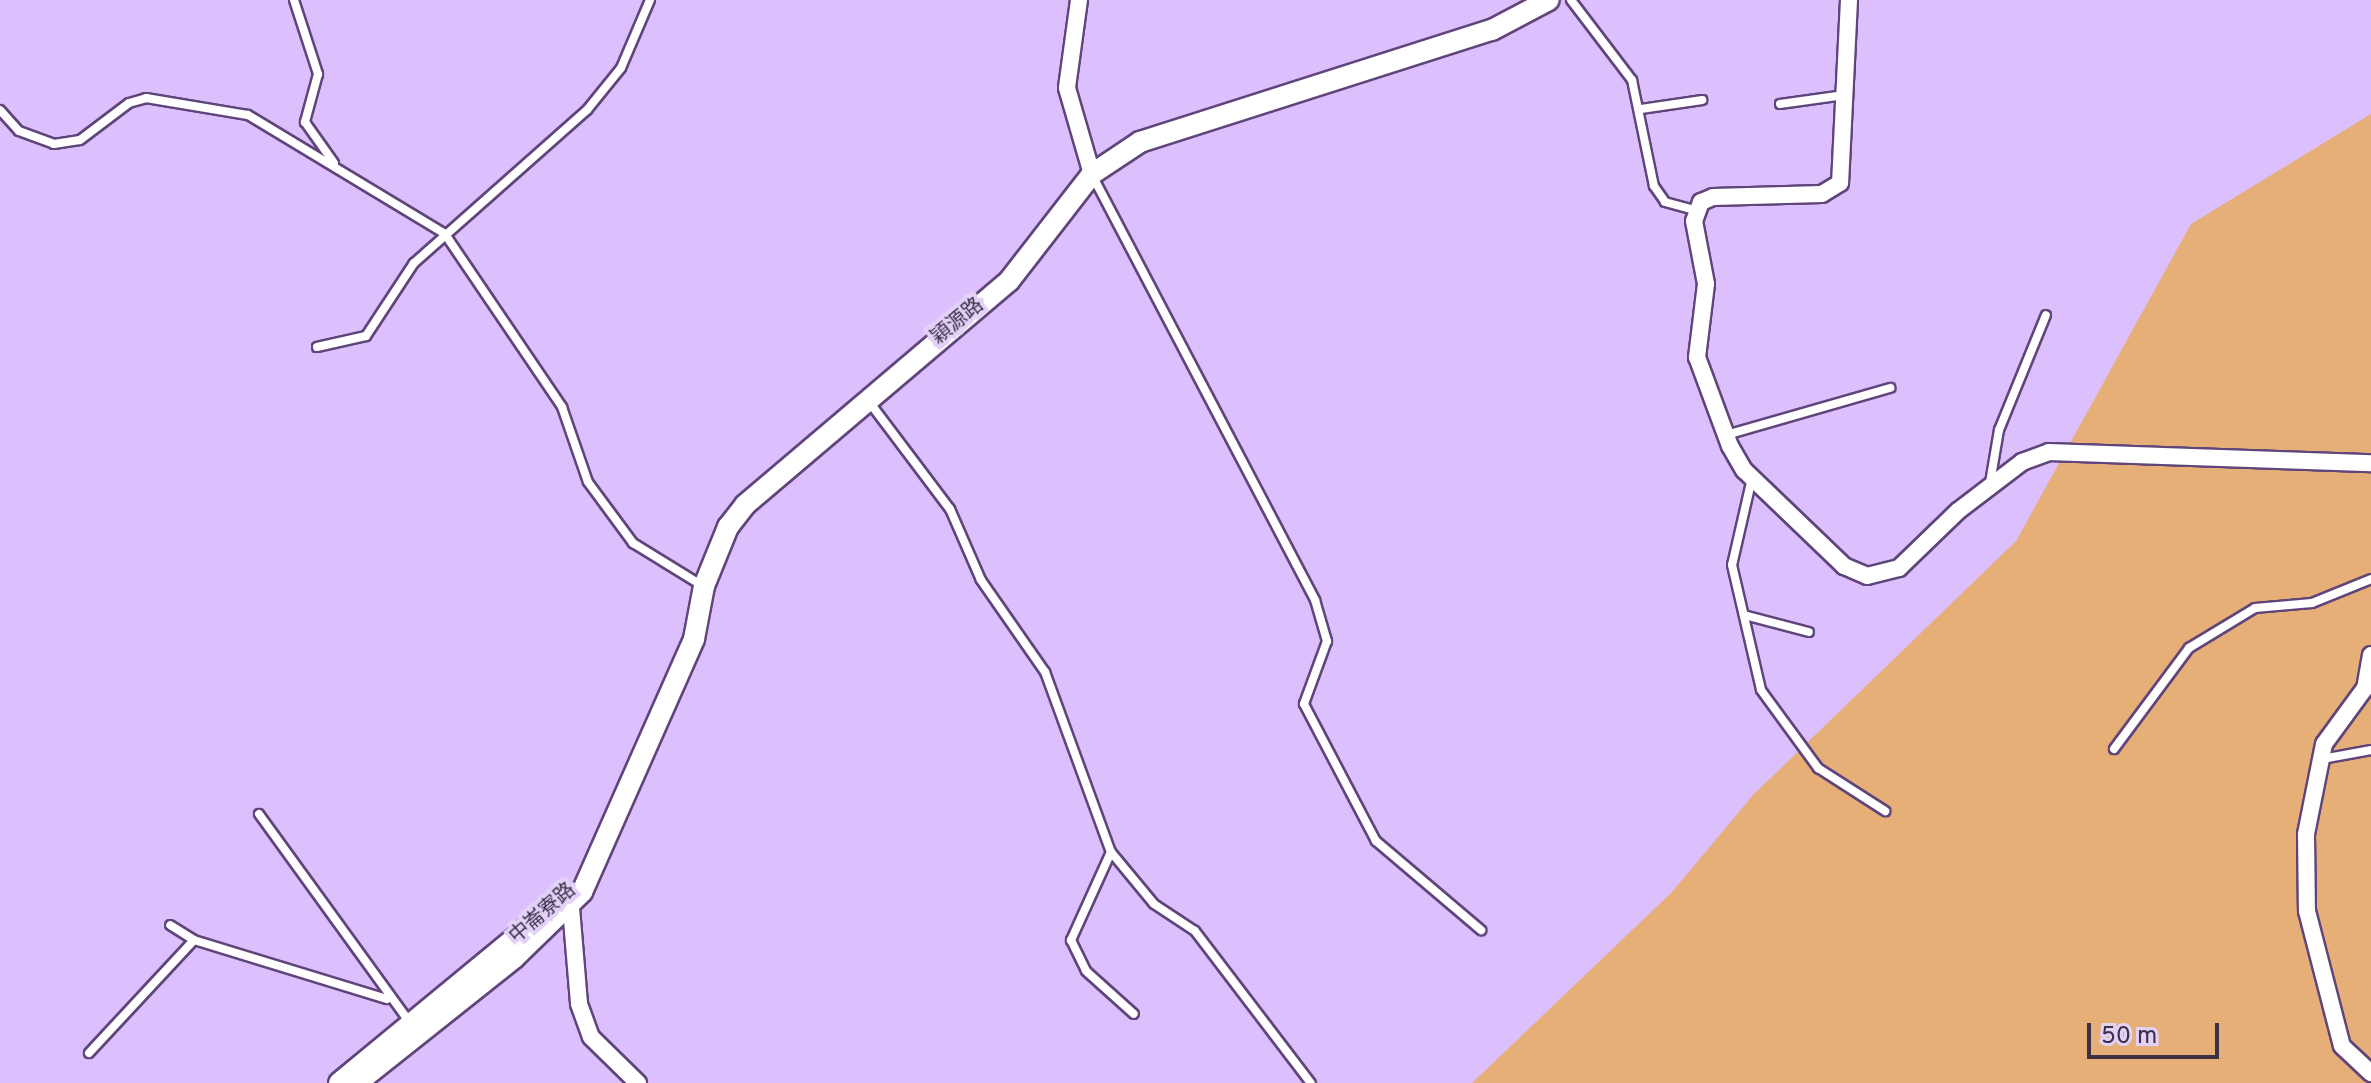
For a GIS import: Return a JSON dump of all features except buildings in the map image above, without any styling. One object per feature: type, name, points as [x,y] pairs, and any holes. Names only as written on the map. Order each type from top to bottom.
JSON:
[{"type":"street","points":[[1079,0],[1067,88],[1092,174]]},
{"type":"street","name":"穎源路","points":[[583,880],[624,805],[694,639],[704,586],[745,505],[869,394],[1009,281],[1092,174],[1140,142],[1492,30],[1549,0]]},
{"type":"street","points":[[1849,0],[1848,94],[1840,183],[1822,194],[1713,197],[1695,210],[1706,284],[1697,357],[1726,435],[1752,477],[1844,566],[1867,576],[1899,568],[1988,487],[2049,452],[2371,463]]},
{"type":"street","points":[[2371,655],[2365,688],[2331,727],[2306,834],[2307,911],[2342,1046],[2371,1073]]},
{"type":"street","name":"中崙寮路","points":[[339,1083],[571,908],[583,880]]},
{"type":"street","name":"中崙寮路","points":[[357,1083],[412,1026],[583,880]]},
{"type":"street","points":[[571,908],[579,1004],[591,1037],[638,1083]]},
{"type":"lane","points":[[294,0],[318,74],[305,122],[339,170]]},
{"type":"lane","points":[[317,347],[366,336],[399,280],[445,234],[587,110],[621,68],[650,0]]},
{"type":"lane","points":[[1571,0],[1625,68],[1641,109],[1641,143],[1654,186],[1665,202],[1695,210]]},
{"type":"lane","points":[[1780,104],[1848,94]]},
{"type":"lane","points":[[0,110],[19,131],[54,144],[100,130],[137,100],[207,107],[248,115],[445,234],[562,407],[588,482],[624,531],[665,567],[704,586]]},
{"type":"lane","points":[[1641,109],[1702,100]]},
{"type":"lane","points":[[1092,174],[1315,600],[1327,641],[1304,704],[1376,841],[1481,930]]},
{"type":"lane","points":[[1988,487],[2003,418],[2046,315]]},
{"type":"lane","points":[[1726,435],[1890,388]]},
{"type":"lane","points":[[869,394],[871,413],[950,509],[981,580],[1045,672],[1111,852],[1154,904],[1195,931],[1311,1083]]},
{"type":"lane","points":[[1752,477],[1732,549],[1761,690],[1818,768],[1885,811]]},
{"type":"lane","points":[[2114,749],[2189,648],[2255,608],[2312,603],[2371,579]]},
{"type":"lane","points":[[1744,615],[1809,632]]},
{"type":"lane","points":[[2321,760],[2371,750]]},
{"type":"lane","points":[[259,814],[388,999],[412,1026]]},
{"type":"lane","points":[[1111,852],[1071,940],[1086,971],[1134,1014]]},
{"type":"lane","points":[[170,925],[194,940],[388,999]]},
{"type":"lane","points":[[89,1053],[194,940]]},
{"type":"shaded area","points":[[2371,114],[2371,1083],[1472,1083],[1672,892],[1754,794],[2016,541],[2191,224]]}]
